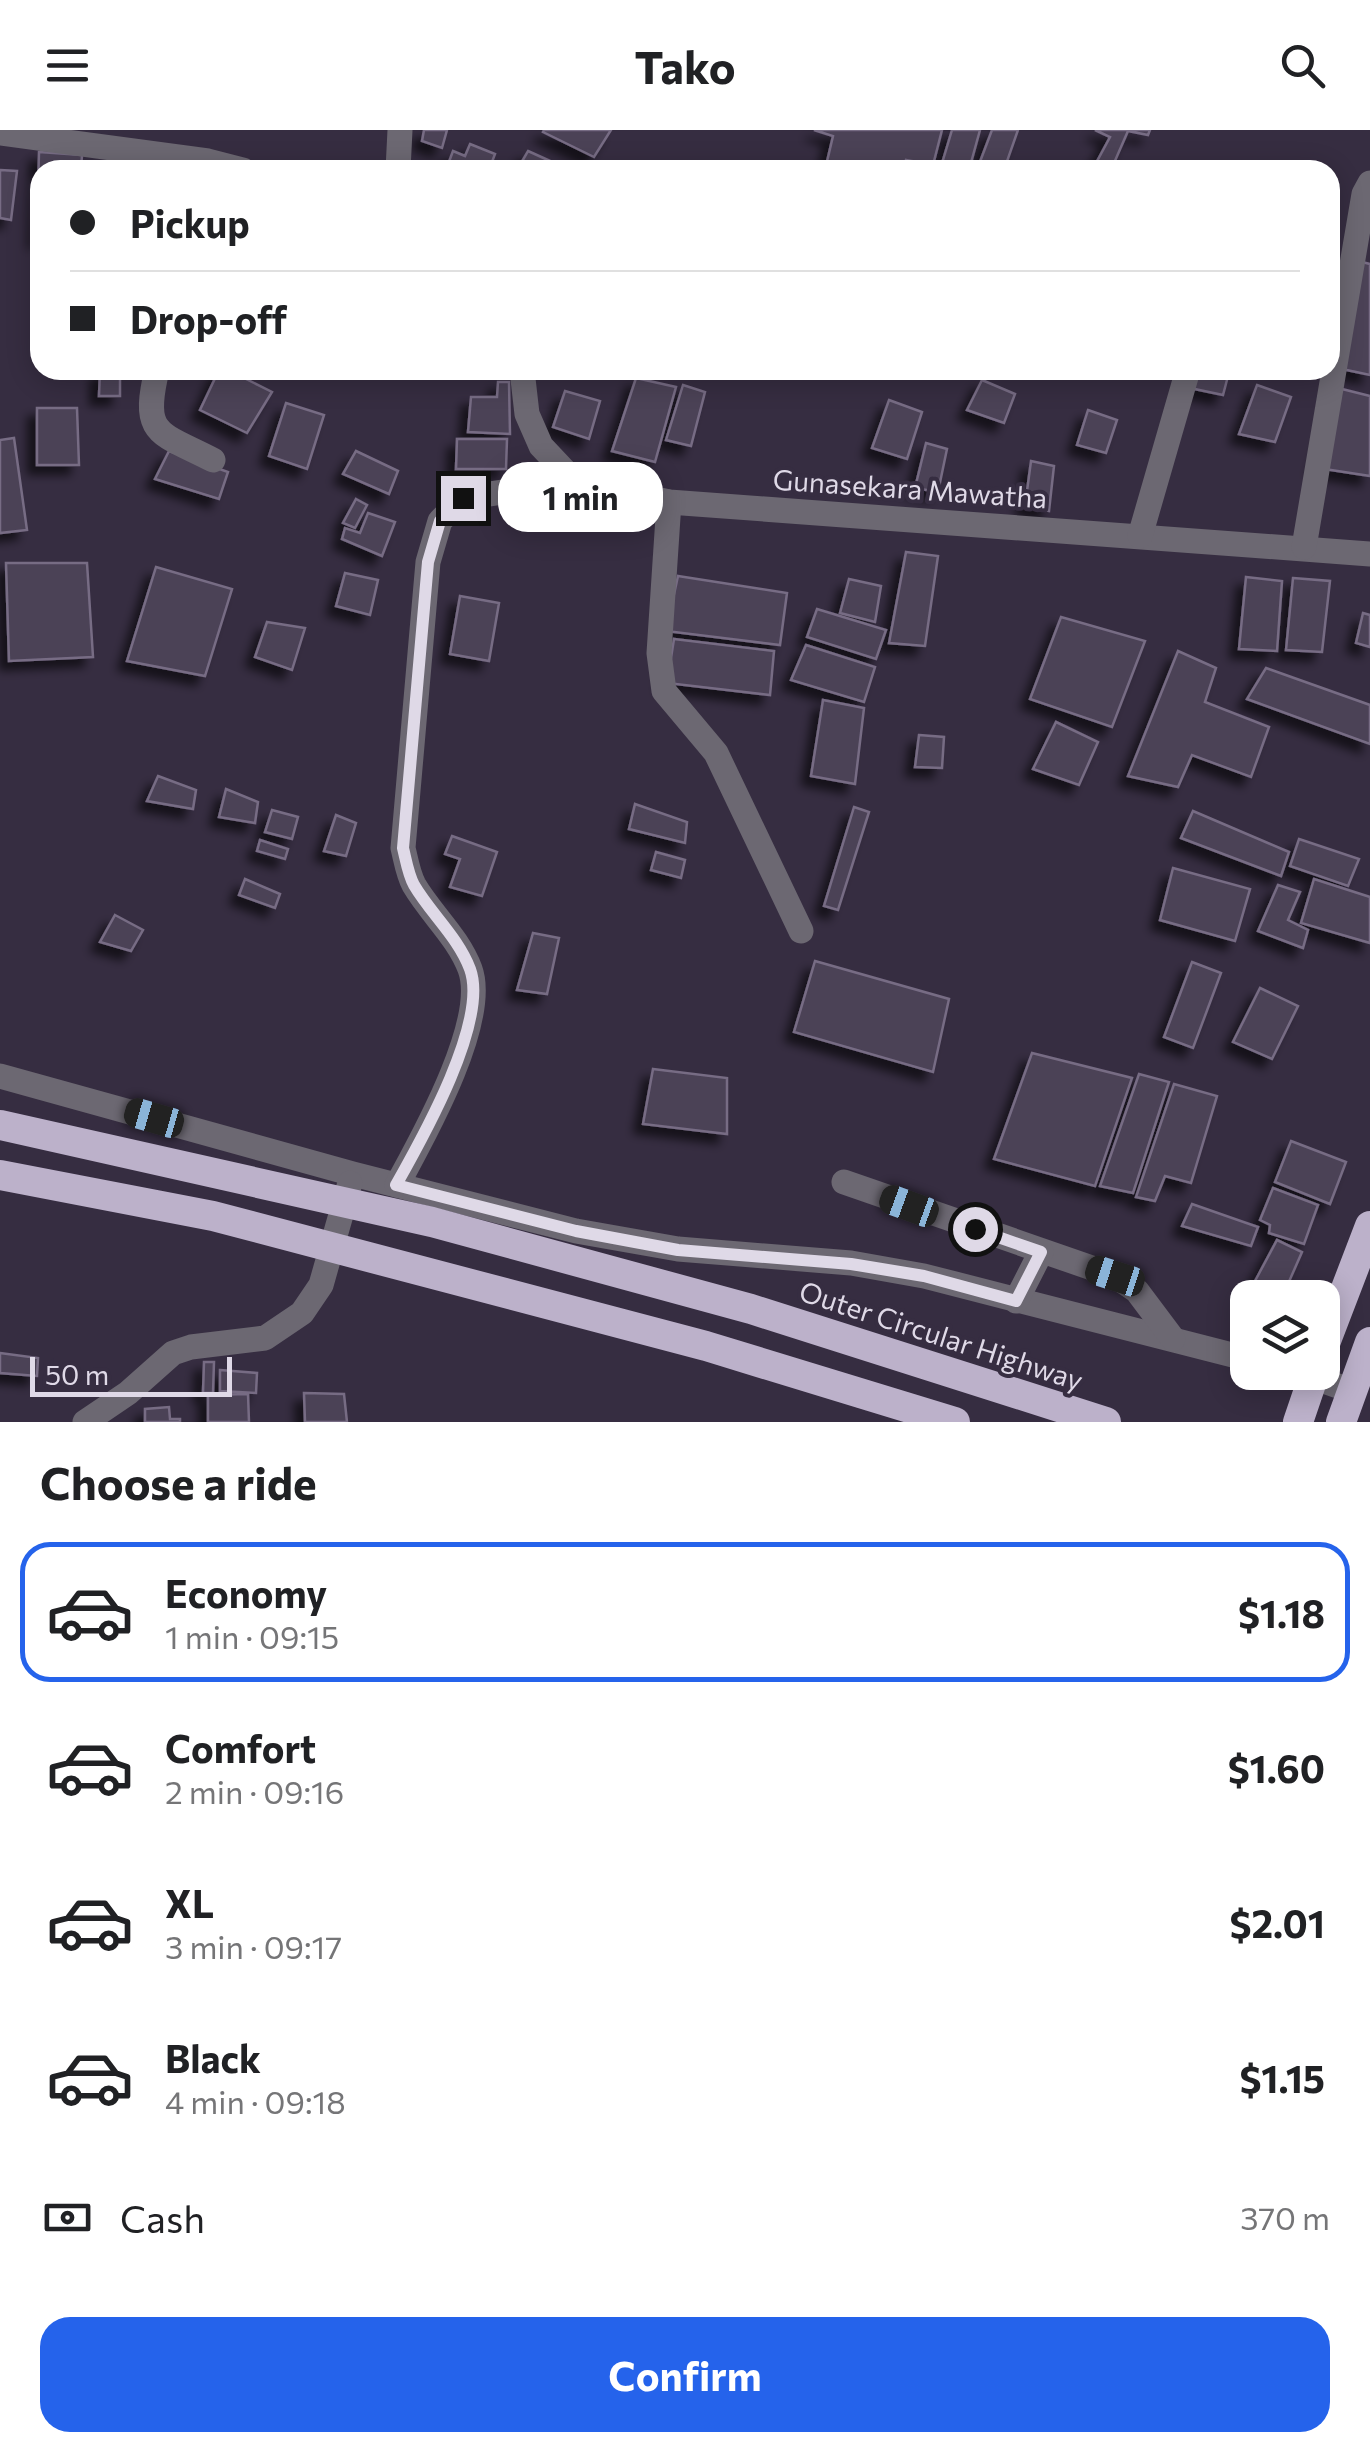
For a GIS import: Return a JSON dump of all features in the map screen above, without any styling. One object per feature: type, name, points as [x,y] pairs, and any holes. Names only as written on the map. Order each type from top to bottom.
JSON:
[{"type":"highway","name":"Outer Circular Highway","points":[[0,1126],[432,1222],[751,1309],[1106,1422]]},
{"type":"highway","points":[[0,1175],[232,1221],[706,1346],[955,1422]]},
{"type":"highway","points":[[1340,1302],[1369,1234]]},
{"type":"highway","points":[[1341,1422],[1370,1342]]},
{"type":"highway","points":[[1298,1422],[1306,1390]]},
{"type":"street","points":[[398,160],[400,130]]},
{"type":"street","points":[[0,133],[175,160]]},
{"type":"street","points":[[1340,335],[1364,194],[1370,183]]},
{"type":"street","points":[[155,380],[149,404],[153,422],[164,435],[213,460]]},
{"type":"street","points":[[523,380],[527,414],[541,446],[574,481]]},
{"type":"street","points":[[1140,536],[1185,380]]},
{"type":"street","points":[[1304,547],[1332,380]]},
{"type":"street","points":[[396,1185],[442,1104],[470,1014],[472,973],[458,946],[412,882],[403,848],[428,562],[440,521],[463,498],[574,481]]},
{"type":"street","name":"Gunasekara Mawatha","points":[[574,481],[668,502],[1370,554]]},
{"type":"street","points":[[668,502],[659,652],[664,691],[716,754],[801,931]]},
{"type":"street","points":[[0,1076],[576,1231],[678,1250],[851,1264],[924,1276],[1230,1354]]},
{"type":"street","points":[[85,1422],[128,1392],[172,1353],[265,1338],[302,1314],[322,1286],[353,1174]]},
{"type":"street","points":[[844,1182],[1115,1276],[1137,1291],[1173,1339]]},
{"type":"street","points":[[1016,1301],[1041,1252]]},
{"type":"street","points":[[1340,1384],[1352,1391]]},
{"type":"building","points":[[424,130],[447,130],[442,148],[422,141]]},
{"type":"building","points":[[544,130],[611,130],[594,157]]},
{"type":"building","points":[[814,130],[942,130],[934,160],[827,160],[833,136]]},
{"type":"building","points":[[952,130],[980,130],[972,160],[943,160]]},
{"type":"building","points":[[992,130],[1018,130],[1008,160],[981,160]]},
{"type":"building","points":[[1095,130],[1150,130],[1148,135],[1128,131],[1115,160],[1098,160],[1110,137]]},
{"type":"building","points":[[470,144],[495,154],[493,160],[450,160],[453,151],[465,156]]},
{"type":"building","points":[[528,151],[548,160],[523,160]]},
{"type":"building","points":[[39,152],[82,155],[82,160],[39,160]]},
{"type":"building","points":[[0,170],[17,171],[11,220],[0,218]]},
{"type":"building","points":[[1362,262],[1370,264],[1370,375],[1342,369]]},
{"type":"building","points":[[100,380],[120,380],[120,396],[99,396]]},
{"type":"building","points":[[214,380],[248,380],[272,392],[247,433],[200,410]]},
{"type":"building","points":[[635,380],[676,387],[655,462],[612,451]]},
{"type":"building","points":[[982,380],[1015,394],[1004,423],[967,410]]},
{"type":"building","points":[[1193,380],[1227,380],[1223,395],[1190,388]]},
{"type":"building","points":[[498,382],[509,382],[510,434],[468,432],[471,397],[497,397]]},
{"type":"building","points":[[683,385],[705,392],[691,446],[666,440]]},
{"type":"building","points":[[1257,385],[1291,397],[1275,442],[1239,434]]},
{"type":"building","points":[[1342,389],[1370,396],[1370,476],[1318,468]]},
{"type":"building","points":[[565,391],[600,401],[589,439],[553,427]]},
{"type":"building","points":[[889,400],[922,412],[907,459],[872,448]]},
{"type":"building","points":[[286,403],[324,415],[307,469],[269,456]]},
{"type":"building","points":[[37,408],[77,408],[79,465],[37,465]]},
{"type":"building","points":[[1088,410],[1117,420],[1106,453],[1077,445]]},
{"type":"building","points":[[14,438],[27,530],[0,533],[0,440]]},
{"type":"building","points":[[457,439],[507,439],[506,469],[456,469]]},
{"type":"building","points":[[926,443],[947,449],[938,492],[915,488]]},
{"type":"building","points":[[169,451],[228,472],[219,499],[155,479]]},
{"type":"building","points":[[356,451],[398,471],[389,494],[343,474]]},
{"type":"building","points":[[1031,461],[1054,466],[1049,511],[1025,506]]},
{"type":"building","points":[[356,499],[367,505],[355,528],[343,523]]},
{"type":"building","points":[[368,513],[395,522],[382,556],[342,539],[345,528],[360,533]]},
{"type":"building","points":[[906,552],[938,556],[925,646],[889,643]]},
{"type":"building","points":[[6,563],[87,563],[93,657],[9,661]]},
{"type":"building","points":[[156,567],[232,589],[205,676],[127,661]]},
{"type":"building","points":[[345,573],[378,580],[370,615],[336,606]]},
{"type":"building","points":[[678,576],[787,593],[780,645],[666,631]]},
{"type":"building","points":[[1246,577],[1282,581],[1277,651],[1239,649]]},
{"type":"building","points":[[1293,578],[1330,581],[1322,652],[1286,650]]},
{"type":"building","points":[[849,579],[881,586],[875,622],[840,613]]},
{"type":"building","points":[[460,596],[499,603],[489,661],[450,654]]},
{"type":"building","points":[[817,609],[886,630],[876,659],[807,637]]},
{"type":"building","points":[[1363,613],[1370,615],[1370,647],[1356,643]]},
{"type":"building","points":[[1061,617],[1145,641],[1112,727],[1030,699]]},
{"type":"building","points":[[267,622],[305,628],[292,670],[255,657]]},
{"type":"building","points":[[674,639],[774,651],[770,695],[667,683]]},
{"type":"building","points":[[806,645],[875,667],[864,702],[791,680]]},
{"type":"building","points":[[1178,651],[1216,668],[1205,702],[1269,727],[1251,777],[1192,755],[1178,787],[1128,776]]},
{"type":"building","points":[[1266,668],[1370,705],[1370,744],[1247,699]]},
{"type":"building","points":[[823,700],[864,708],[855,784],[811,776]]},
{"type":"building","points":[[1056,722],[1098,742],[1079,785],[1033,769]]},
{"type":"building","points":[[919,735],[944,737],[942,768],[915,767]]},
{"type":"building","points":[[158,776],[196,790],[193,809],[147,801]]},
{"type":"building","points":[[226,789],[258,802],[255,823],[219,817]]},
{"type":"building","points":[[635,804],[687,822],[685,843],[629,829]]},
{"type":"building","points":[[854,807],[869,812],[838,910],[824,906]]},
{"type":"building","points":[[272,810],[298,817],[292,839],[265,832]]},
{"type":"building","points":[[1193,811],[1289,852],[1281,876],[1181,838]]},
{"type":"building","points":[[336,815],[356,823],[346,856],[324,851]]},
{"type":"building","points":[[452,836],[497,852],[482,896],[450,887],[460,859],[445,854]]},
{"type":"building","points":[[1299,839],[1359,859],[1348,886],[1290,866]]},
{"type":"building","points":[[260,840],[288,849],[285,859],[257,851]]},
{"type":"building","points":[[656,852],[685,860],[681,878],[651,870]]},
{"type":"building","points":[[1173,868],[1250,889],[1235,941],[1160,920]]},
{"type":"building","points":[[245,879],[280,894],[275,908],[239,895]]},
{"type":"building","points":[[1314,879],[1370,897],[1370,943],[1301,923]]},
{"type":"building","points":[[1278,885],[1300,892],[1288,920],[1308,930],[1303,948],[1258,931]]},
{"type":"building","points":[[115,915],[143,930],[131,951],[100,942]]},
{"type":"building","points":[[533,933],[559,938],[547,994],[517,990]]},
{"type":"building","points":[[815,961],[949,999],[933,1072],[794,1032]]},
{"type":"building","points":[[1192,962],[1221,973],[1193,1048],[1164,1037]]},
{"type":"building","points":[[1260,988],[1298,1006],[1272,1059],[1233,1042]]},
{"type":"building","points":[[1032,1053],[1132,1078],[1095,1186],[994,1159]]},
{"type":"building","points":[[653,1069],[727,1078],[727,1134],[643,1124]]},
{"type":"building","points":[[1139,1074],[1169,1082],[1133,1193],[1100,1186]]},
{"type":"building","points":[[1174,1084],[1217,1096],[1191,1183],[1165,1176],[1155,1201],[1136,1197]]},
{"type":"building","points":[[1291,1141],[1346,1162],[1330,1204],[1275,1182]]},
{"type":"building","points":[[1273,1188],[1318,1205],[1304,1244],[1269,1233],[1270,1225],[1260,1220]]},
{"type":"building","points":[[1192,1204],[1258,1227],[1251,1246],[1182,1226]]},
{"type":"building","points":[[1277,1240],[1302,1252],[1290,1280],[1256,1280]]},
{"type":"building","points":[[0,1353],[38,1358],[37,1376],[0,1373]]},
{"type":"building","points":[[204,1362],[214,1362],[213,1393],[203,1393]]},
{"type":"building","points":[[220,1370],[257,1373],[256,1393],[220,1391]]},
{"type":"building","points":[[304,1393],[344,1394],[347,1422],[305,1422]]},
{"type":"building","points":[[248,1394],[249,1422],[208,1422],[208,1395]]},
{"type":"building","points":[[169,1407],[170,1419],[180,1422],[145,1422],[145,1409]]},
{"type":"route","points":[[463,498],[440,521],[428,562],[403,848],[412,882],[458,946],[472,973],[470,1014],[442,1104],[396,1185],[576,1231],[678,1250],[851,1264],[924,1276],[1016,1301],[1041,1252],[975,1229]]}]
